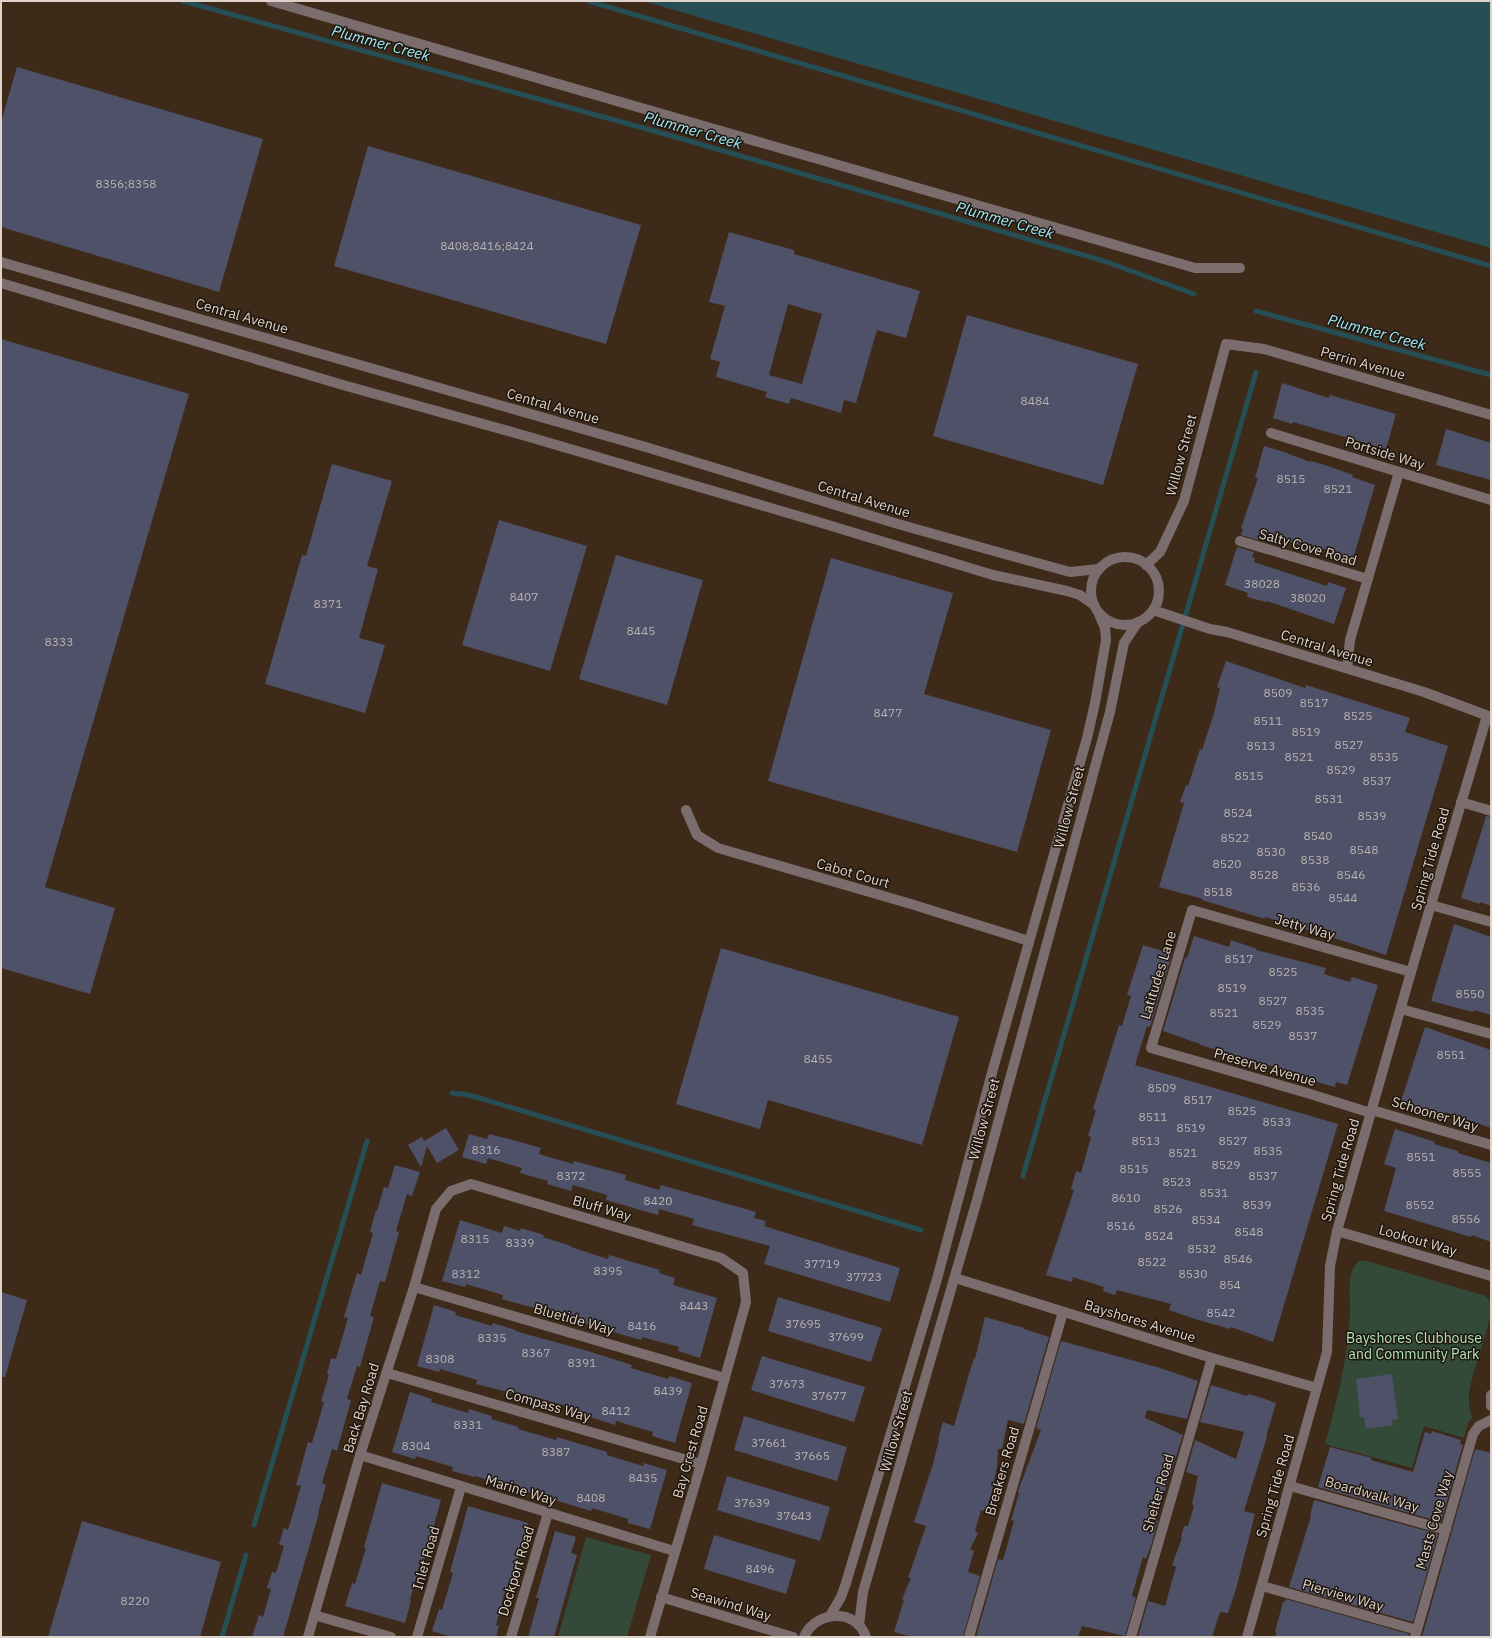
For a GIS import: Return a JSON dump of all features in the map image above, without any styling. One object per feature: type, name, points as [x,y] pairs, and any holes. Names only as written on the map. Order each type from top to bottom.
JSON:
[{"type":"street","points":[[270,1],[1195,268],[1240,268]]},
{"type":"street","name":"Central Avenue","points":[[1,262],[649,448],[898,524],[993,551],[1070,572],[1098,569]]},
{"type":"street","points":[[1,283],[815,521],[993,575],[1067,590],[1080,595],[1107,620],[1117,625],[1129,625],[1138,622],[1147,617],[1153,610],[1158,601],[1159,591],[1153,572],[1138,560],[1127,557],[1116,558],[1106,562],[1098,569],[1091,586],[1091,596],[1096,609]]},
{"type":"street","name":"Willow Street","points":[[1146,565],[1160,552],[1184,502],[1226,344]]},
{"type":"street","name":"Perrin Avenue","points":[[1226,344],[1264,348],[1491,415]]},
{"type":"street","name":"Portside Way","points":[[1271,433],[1491,500]]},
{"type":"street","name":"Salty Cove Road","points":[[1347,668],[1350,640],[1399,472]]},
{"type":"street","name":"Salty Cove Road","points":[[1240,542],[1368,579]]},
{"type":"street","name":"Willow Street","points":[[830,1616],[841,1597],[846,1583],[937,1279],[993,1069],[1030,941],[1095,703],[1106,640],[1104,628],[1096,609]]},
{"type":"street","name":"Central Avenue","points":[[1153,610],[1164,615],[1210,629],[1227,632],[1424,692],[1489,716]]},
{"type":"street","name":"Willow Street","points":[[859,1626],[862,1596],[955,1278],[1110,712],[1124,643],[1138,622]]},
{"type":"street","name":"Spring Tide Road","points":[[1247,1637],[1328,1352],[1330,1266],[1337,1231],[1461,802],[1489,716]]},
{"type":"street","points":[[1461,802],[1491,811]]},
{"type":"street","name":"Cabot Court","points":[[686,810],[697,835],[718,848],[911,904],[1030,941]]},
{"type":"street","points":[[1431,905],[1491,922]]},
{"type":"street","name":"Jetty Way","points":[[1192,910],[1411,972]]},
{"type":"street","name":"Latitudes Lane","points":[[1151,1048],[1192,910]]},
{"type":"street","points":[[1401,1009],[1491,1034]]},
{"type":"street","name":"Preserve Avenue","points":[[1151,1048],[1371,1111]]},
{"type":"street","name":"Schooner Way","points":[[1371,1111],[1491,1145]]},
{"type":"street","name":"Bluff Way","points":[[451,1192],[471,1184],[721,1258],[743,1273]]},
{"type":"street","name":"Back Bay Road","points":[[308,1637],[360,1455],[414,1287],[436,1209],[451,1192]]},
{"type":"street","name":"Lookout Way","points":[[1337,1231],[1491,1276]]},
{"type":"street","name":"Bay Crest Road","points":[[650,1637],[674,1551],[701,1464],[746,1302],[743,1273]]},
{"type":"street","name":"Bayshores Avenue","points":[[955,1278],[1212,1358],[1317,1388]]},
{"type":"street","name":"Bluetide Way","points":[[414,1287],[725,1378]]},
{"type":"street","name":"Breakers Road","points":[[969,1637],[1063,1312]]},
{"type":"street","name":"Shelter Road","points":[[1131,1637],[1212,1358]]},
{"type":"street","name":"Compass Way","points":[[387,1373],[701,1464]]},
{"type":"street","points":[[1491,1395],[1491,1406]]},
{"type":"street","name":"Masts Cove Way","points":[[1416,1634],[1473,1434],[1479,1426],[1491,1420]]},
{"type":"street","name":"Marine Way","points":[[360,1455],[674,1551]]},
{"type":"street","name":"Boardwalk Way","points":[[1290,1486],[1446,1530]]},
{"type":"street","name":"Inlet Road","points":[[417,1637],[461,1487]]},
{"type":"street","name":"Dockport Road","points":[[511,1637],[548,1513]]},
{"type":"street","name":"Pierview Way","points":[[1262,1586],[1416,1634]]},
{"type":"street","name":"Seawind Way","points":[[661,1598],[793,1637]]},
{"type":"street","points":[[314,1615],[391,1637]]},
{"type":"street","points":[[804,1637],[812,1625],[820,1619],[830,1616],[841,1616],[850,1619],[859,1626],[866,1637]]},
{"type":"green space","name":"Bayshores Clubhouse and Community Park","points":[[1359,1261],[1367,1261],[1483,1295],[1488,1298],[1491,1304],[1488,1324],[1469,1394],[1472,1418],[1468,1423],[1464,1438],[1424,1426],[1412,1468],[1325,1444],[1338,1395],[1347,1347],[1350,1313],[1350,1278]]},
{"type":"green space","points":[[586,1537],[651,1555],[627,1637],[558,1637]]},
{"type":"water","points":[[643,1],[1491,1],[1491,248]]},
{"type":"building","points":[[17,67],[263,139],[219,292],[1,227],[1,122]]},
{"type":"building","points":[[368,146],[641,225],[606,344],[334,266]]},
{"type":"building","points":[[729,232],[794,250],[794,254],[920,291],[906,338],[877,330],[856,403],[844,400],[841,413],[791,398],[789,404],[765,397],[767,392],[716,377],[720,362],[710,359],[725,306],[709,302]],"holes":[[[788,304],[822,314],[802,384],[769,375]]]},
{"type":"building","points":[[967,315],[1138,364],[1103,485],[933,436]]},
{"type":"building","points":[[1,339],[189,394],[45,887],[115,908],[90,994],[1,968]]},
{"type":"building","points":[[1282,383],[1329,398],[1330,395],[1396,414],[1386,449],[1293,422],[1292,424],[1273,418]]},
{"type":"building","points":[[1446,429],[1491,443],[1491,480],[1436,465]]},
{"type":"building","points":[[1264,446],[1310,462],[1325,465],[1375,485],[1352,562],[1333,556],[1334,552],[1307,544],[1307,547],[1260,533],[1258,540],[1241,535],[1243,529],[1241,528],[1258,478],[1255,478]]},
{"type":"building","points":[[332,464],[392,481],[367,566],[378,569],[359,638],[385,645],[365,713],[265,684],[302,555],[306,556]]},
{"type":"building","points":[[499,520],[587,546],[550,671],[462,645]]},
{"type":"building","points":[[1237,547],[1254,552],[1252,557],[1255,558],[1254,562],[1327,586],[1328,582],[1346,588],[1334,624],[1267,601],[1247,597],[1248,593],[1225,585]]},
{"type":"building","points":[[616,555],[703,580],[667,705],[579,679]]},
{"type":"building","points":[[831,558],[953,593],[924,694],[1051,730],[1017,852],[768,781]]},
{"type":"building","points":[[1226,661],[1305,688],[1306,685],[1410,718],[1405,732],[1448,746],[1386,955],[1265,917],[1265,919],[1202,900],[1203,899],[1159,887],[1184,803],[1180,802],[1186,785],[1188,786],[1200,749],[1202,750],[1214,713],[1220,688],[1217,687]]},
{"type":"building","points":[[1486,816],[1491,817],[1491,906],[1461,898]]},
{"type":"building","points":[[1454,924],[1491,937],[1491,1015],[1431,1001]]},
{"type":"building","points":[[1194,936],[1229,947],[1231,940],[1257,949],[1256,950],[1326,968],[1324,974],[1350,982],[1352,977],[1378,985],[1347,1085],[1336,1082],[1335,1087],[1314,1081],[1275,1067],[1200,1045],[1163,1031],[1185,958],[1187,958]]},
{"type":"building","points":[[1143,945],[1172,954],[1150,1027],[1147,1026],[1135,1065],[1338,1124],[1273,1342],[1231,1327],[1230,1329],[1169,1310],[1171,1304],[1117,1290],[1115,1295],[1103,1291],[1104,1287],[1073,1277],[1072,1282],[1046,1275],[1074,1190],[1071,1189],[1076,1171],[1081,1173],[1091,1137],[1088,1136],[1096,1110],[1093,1109],[1119,1025],[1122,1026],[1131,996],[1127,995]]},
{"type":"building","points":[[721,948],[959,1017],[922,1145],[768,1100],[760,1129],[676,1104]]},
{"type":"building","points":[[1425,1027],[1491,1050],[1491,1128],[1445,1112],[1444,1116],[1400,1104]]},
{"type":"building","points":[[446,1128],[459,1150],[437,1163],[427,1146],[421,1167],[408,1145],[422,1137],[424,1141]]},
{"type":"building","points":[[1395,1129],[1435,1142],[1434,1144],[1458,1151],[1458,1153],[1491,1163],[1491,1242],[1472,1235],[1471,1237],[1384,1211],[1396,1168],[1384,1164]]},
{"type":"building","points":[[469,1134],[487,1139],[489,1134],[513,1140],[541,1148],[539,1154],[573,1164],[574,1161],[626,1175],[625,1180],[659,1190],[661,1185],[756,1212],[754,1218],[766,1221],[764,1226],[900,1268],[890,1302],[764,1264],[770,1246],[692,1225],[694,1219],[659,1209],[658,1215],[606,1200],[607,1195],[573,1185],[571,1191],[547,1184],[548,1181],[520,1173],[522,1168],[488,1158],[486,1164],[462,1157]]},
{"type":"building","points":[[395,1165],[420,1172],[412,1196],[407,1194],[396,1231],[399,1232],[385,1282],[380,1281],[370,1316],[374,1317],[360,1367],[357,1366],[347,1399],[351,1400],[337,1451],[332,1449],[322,1483],[326,1485],[319,1513],[283,1637],[252,1637],[259,1615],[263,1617],[271,1589],[267,1588],[272,1572],[276,1573],[284,1546],[279,1544],[284,1528],[288,1530],[301,1486],[296,1485],[308,1442],[312,1443],[324,1402],[321,1401],[329,1375],[327,1374],[331,1358],[336,1359],[348,1318],[344,1317],[357,1273],[361,1275],[373,1233],[370,1232],[376,1210],[377,1211],[384,1187],[388,1188]]},
{"type":"building","points":[[460,1220],[502,1233],[504,1226],[520,1231],[521,1228],[608,1259],[609,1255],[660,1270],[659,1273],[675,1278],[673,1285],[717,1298],[700,1358],[678,1351],[679,1347],[642,1337],[641,1340],[596,1327],[574,1319],[502,1299],[503,1295],[466,1284],[465,1287],[442,1281]]},
{"type":"building","points":[[1,1292],[27,1300],[5,1377],[1,1377]]},
{"type":"building","points":[[778,1297],[882,1328],[871,1362],[768,1331]]},
{"type":"building","points":[[434,1305],[456,1312],[455,1315],[492,1326],[493,1323],[516,1330],[515,1331],[632,1365],[631,1368],[668,1379],[669,1376],[692,1383],[675,1443],[652,1436],[653,1432],[616,1421],[615,1425],[565,1409],[566,1406],[528,1395],[527,1397],[476,1384],[477,1380],[440,1369],[439,1372],[417,1366]]},
{"type":"building","points":[[985,1317],[1049,1337],[1024,1424],[1008,1420],[1002,1449],[998,1449],[997,1466],[991,1495],[986,1511],[981,1510],[975,1531],[978,1533],[970,1549],[974,1551],[968,1572],[980,1576],[963,1637],[912,1637],[894,1632],[904,1600],[902,1599],[911,1578],[908,1578],[926,1526],[914,1522],[933,1464],[943,1422],[954,1426],[974,1358],[975,1359]]},
{"type":"building","points":[[1061,1341],[1157,1367],[1198,1381],[1187,1419],[1147,1410],[1145,1418],[1183,1435],[1156,1518],[1158,1520],[1151,1546],[1146,1559],[1143,1557],[1132,1596],[1136,1598],[1125,1636],[1082,1626],[1078,1637],[976,1637],[998,1559],[1003,1560],[1014,1521],[1011,1520],[1019,1493],[1018,1491],[1041,1430],[1036,1428]]},
{"type":"building","points":[[762,1356],[865,1387],[854,1422],[751,1390]]},
{"type":"building","points":[[1392,1374],[1398,1419],[1392,1420],[1393,1425],[1366,1429],[1364,1417],[1360,1417],[1356,1379]]},
{"type":"building","points":[[1211,1385],[1247,1396],[1248,1394],[1256,1396],[1276,1403],[1244,1511],[1255,1514],[1236,1589],[1228,1613],[1220,1612],[1212,1637],[1138,1637],[1148,1601],[1165,1606],[1176,1567],[1172,1565],[1182,1538],[1184,1526],[1188,1526],[1194,1506],[1192,1504],[1198,1476],[1186,1472],[1195,1440],[1236,1459],[1244,1432],[1200,1422]]},
{"type":"building","points":[[410,1392],[432,1399],[431,1402],[468,1413],[469,1409],[492,1416],[491,1419],[519,1427],[518,1429],[556,1440],[557,1437],[607,1452],[607,1455],[643,1466],[644,1463],[667,1470],[650,1529],[628,1523],[628,1519],[592,1508],[591,1511],[475,1476],[452,1471],[453,1467],[416,1456],[415,1459],[392,1452]]},
{"type":"building","points":[[744,1416],[847,1447],[837,1481],[734,1450]]},
{"type":"building","points":[[1432,1431],[1461,1440],[1460,1444],[1463,1445],[1441,1522],[1318,1487],[1330,1447],[1372,1458],[1371,1460],[1413,1472],[1425,1432],[1431,1434]]},
{"type":"building","points":[[1475,1449],[1491,1453],[1491,1637],[1422,1637]]},
{"type":"building","points":[[727,1476],[830,1507],[820,1541],[717,1510]]},
{"type":"building","points":[[382,1483],[441,1500],[423,1564],[420,1563],[405,1623],[345,1606],[352,1583],[355,1584],[366,1548],[364,1547]]},
{"type":"building","points":[[1314,1500],[1438,1534],[1413,1622],[1289,1587],[1311,1516]]},
{"type":"building","points":[[468,1506],[528,1523],[510,1589],[506,1588],[496,1625],[499,1626],[496,1637],[452,1637],[432,1631],[439,1609],[442,1610],[453,1573],[450,1572]]},
{"type":"building","points":[[82,1521],[221,1562],[200,1637],[48,1637]]},
{"type":"building","points":[[555,1531],[576,1537],[571,1553],[577,1555],[554,1637],[528,1637],[539,1598],[536,1598]]},
{"type":"building","points":[[714,1535],[796,1560],[786,1594],[704,1569]]},
{"type":"building","points":[[1286,1599],[1409,1634],[1409,1637],[1275,1637],[1283,1602],[1285,1602]]},
{"type":"waterway","name":"Plummer Creek","points":[[183,1],[665,134],[1104,261],[1194,294]]},
{"type":"waterway","points":[[588,1],[1491,266]]},
{"type":"waterway","name":"Plummer Creek","points":[[1256,311],[1491,375]]},
{"type":"waterway","points":[[1023,1176],[1256,372]]},
{"type":"waterway","points":[[452,1093],[469,1095],[921,1230]]},
{"type":"waterway","points":[[254,1525],[367,1141]]},
{"type":"waterway","points":[[222,1637],[246,1555]]}]
